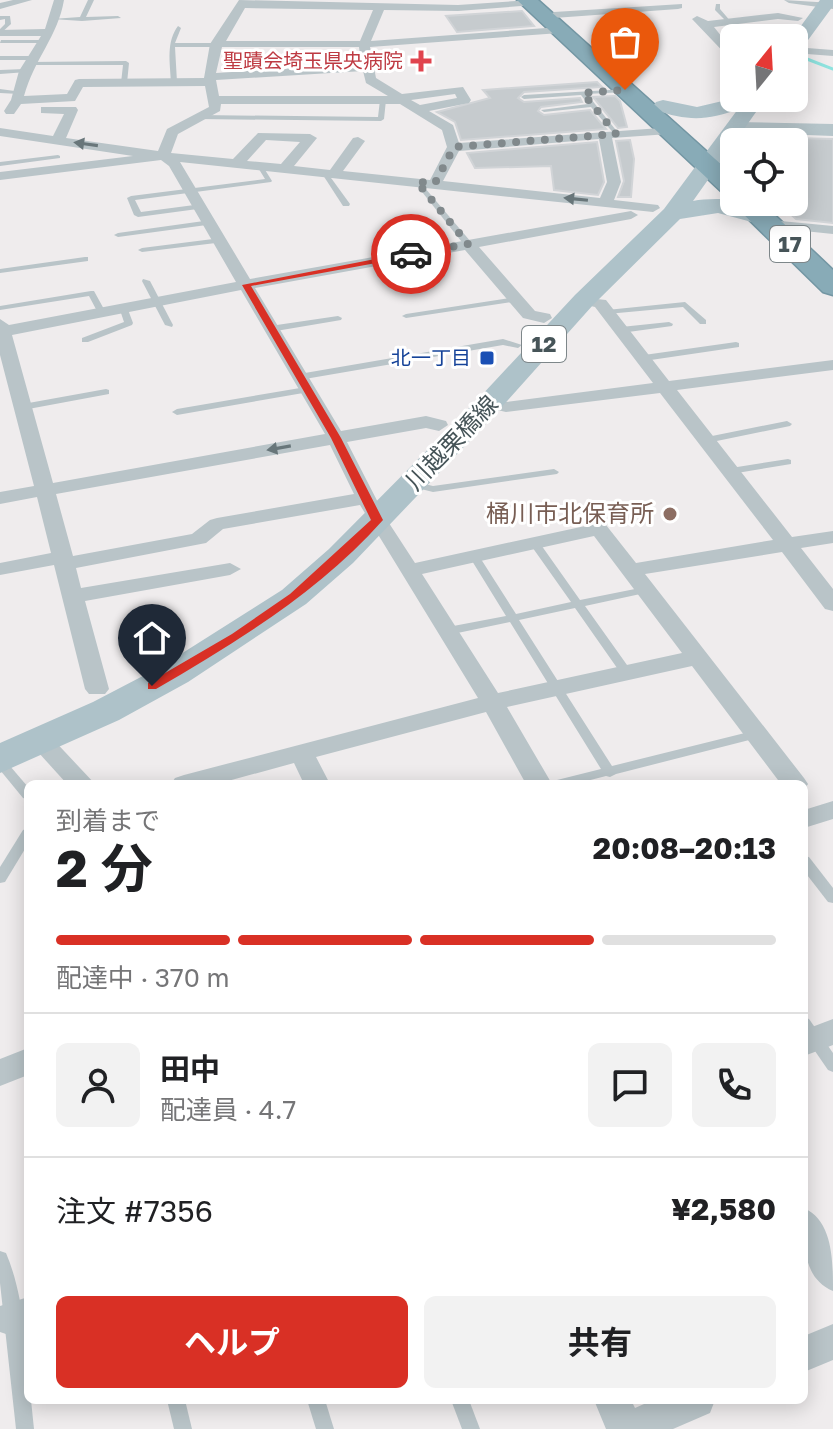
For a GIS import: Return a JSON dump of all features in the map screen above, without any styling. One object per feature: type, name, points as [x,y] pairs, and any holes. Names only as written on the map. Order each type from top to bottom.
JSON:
[{"type":"highway","points":[[542,10],[669,130],[712,158]]},
{"type":"highway","points":[[542,10],[663,106],[712,158]]},
{"type":"highway","name":"17","points":[[771,216],[833,286]]},
{"type":"highway","name":"17","points":[[772,216],[833,263]]},
{"type":"main road","points":[[793,24],[822,3]]},
{"type":"main road","points":[[808,26],[822,3]]},
{"type":"main road","points":[[663,106],[682,113],[702,114],[720,107]]},
{"type":"main road","name":"川越栗橋線","points":[[0,760],[175,674],[294,597],[372,509],[439,425],[544,318],[712,158],[730,112]]},
{"type":"main road","name":"川越栗橋線","points":[[734,128],[746,112]]},
{"type":"main road","points":[[657,213],[720,205]]},
{"type":"main road","name":"川越栗橋線","points":[[0,732],[97,689],[173,648],[249,600],[327,537],[412,484],[490,403],[596,306],[657,213]]},
{"type":"street","points":[[0,6],[27,0]]},
{"type":"street","points":[[59,0],[55,19],[29,64],[0,129],[163,156],[606,202],[657,213]]},
{"type":"street","points":[[789,0],[822,3]]},
{"type":"street","points":[[163,156],[172,132],[216,108],[209,79],[210,59],[243,2],[542,10],[673,3],[706,25],[720,42]]},
{"type":"street","points":[[276,18],[285,5]]},
{"type":"street","points":[[330,18],[336,5]]},
{"type":"street","points":[[381,5],[365,48],[370,80],[448,128],[454,147],[435,183]]},
{"type":"street","points":[[210,59],[365,48],[542,10]]},
{"type":"street","points":[[706,25],[778,16],[798,18]]},
{"type":"street","points":[[258,44],[267,31]]},
{"type":"street","points":[[318,44],[324,31]]},
{"type":"street","points":[[0,36],[46,37]]},
{"type":"street","points":[[216,44],[318,44],[365,48]]},
{"type":"street","points":[[808,50],[833,53]]},
{"type":"street","points":[[12,103],[71,98],[79,83],[174,82],[368,67]]},
{"type":"street","points":[[213,100],[383,100],[459,90],[465,100],[421,109]]},
{"type":"street","points":[[12,103],[72,110],[58,140]]},
{"type":"street","points":[[808,129],[833,130]]},
{"type":"street","points":[[454,147],[669,130]]},
{"type":"street","points":[[606,202],[614,182],[610,135]]},
{"type":"street","points":[[237,163],[263,136],[310,138],[285,168]]},
{"type":"street","points":[[329,173],[358,141]]},
{"type":"street","points":[[0,176],[163,156],[174,163],[193,190],[270,329],[336,438],[372,509],[537,780]]},
{"type":"street","points":[[97,689],[23,407],[6,373],[10,352],[1,329],[624,214],[657,213]]},
{"type":"street","points":[[777,216],[833,230]]},
{"type":"street","points":[[468,244],[529,315],[544,318]]},
{"type":"street","points":[[596,306],[644,358],[831,599]]},
{"type":"street","points":[[490,403],[506,407],[830,368]]},
{"type":"street","points":[[0,498],[426,422],[439,425]]},
{"type":"street","points":[[0,569],[199,539],[217,524],[372,509]]},
{"type":"street","points":[[410,570],[599,529],[792,780]]},
{"type":"street","points":[[630,570],[833,537]]},
{"type":"street","points":[[73,596],[230,569]]},
{"type":"street","points":[[213,780],[492,702],[698,657]]},
{"type":"street","points":[[41,742],[78,780]]},
{"type":"street","points":[[302,753],[315,780]]},
{"type":"street","points":[[0,1073],[24,1063]]},
{"type":"street","points":[[808,1231],[833,1274]]},
{"type":"street","points":[[808,1352],[833,1342]]},
{"type":"street","points":[[614,1404],[628,1429],[687,1404]]},
{"type":"lane","points":[[82,19],[91,0]]},
{"type":"lane","points":[[718,5],[717,9],[730,22]]},
{"type":"lane","points":[[0,18],[8,17],[8,24],[0,36]]},
{"type":"lane","points":[[55,19],[118,18]]},
{"type":"lane","points":[[174,82],[172,45],[178,28]]},
{"type":"lane","points":[[172,45],[216,44]]},
{"type":"lane","points":[[0,58],[29,64],[126,63],[124,83]]},
{"type":"lane","points":[[0,72],[29,64]]},
{"type":"lane","points":[[524,97],[625,90]]},
{"type":"lane","points":[[0,91],[12,103]]},
{"type":"lane","points":[[583,93],[610,135]]},
{"type":"lane","points":[[199,117],[381,119],[383,100]]},
{"type":"lane","points":[[544,110],[593,105]]},
{"type":"lane","points":[[0,164],[58,157]]},
{"type":"lane","points":[[202,206],[138,215],[131,198],[269,181],[260,166]]},
{"type":"lane","points":[[329,173],[346,204]]},
{"type":"lane","points":[[417,182],[468,244]]},
{"type":"lane","points":[[118,235],[211,222]]},
{"type":"lane","points":[[142,250],[221,240]]},
{"type":"lane","points":[[0,271],[85,259]]},
{"type":"lane","points":[[146,281],[169,325]]},
{"type":"lane","points":[[0,308],[91,293],[101,311]]},
{"type":"lane","points":[[406,316],[516,299]]},
{"type":"lane","points":[[596,306],[685,304],[703,322]]},
{"type":"lane","points":[[85,340],[129,323],[123,307]]},
{"type":"lane","points":[[270,329],[338,318]]},
{"type":"lane","points":[[621,330],[669,324]]},
{"type":"lane","points":[[177,412],[503,342],[518,345]]},
{"type":"lane","points":[[644,358],[736,345]]},
{"type":"lane","points":[[23,407],[106,392]]},
{"type":"lane","points":[[707,440],[787,424]]},
{"type":"lane","points":[[731,471],[788,462]]},
{"type":"lane","points":[[412,484],[433,489],[554,472]]},
{"type":"lane","points":[[535,544],[626,672]]},
{"type":"lane","points":[[474,556],[610,773]]},
{"type":"lane","points":[[448,631],[645,590]]},
{"type":"lane","points":[[576,780],[757,734]]},
{"type":"lane","points":[[0,760],[24,790]]},
{"type":"lane","points":[[0,878],[24,839]]},
{"type":"lane","points":[[808,866],[833,898]]},
{"type":"lane","points":[[814,1034],[833,1065]]},
{"type":"lane","points":[[0,1259],[20,1317],[25,1429]]},
{"type":"lane","points":[[177,1404],[183,1429]]},
{"type":"lane","points":[[317,1404],[325,1429]]},
{"type":"lane","points":[[462,1404],[471,1429]]},
{"type":"building","points":[[522,11],[534,26],[457,32],[446,16]]},
{"type":"building","points":[[597,82],[602,87],[524,92],[518,98],[524,102],[580,98],[582,102],[541,107],[538,111],[544,115],[590,110],[606,129],[461,140],[455,122],[437,112],[490,98],[483,90]]},
{"type":"building","points":[[615,96],[620,101],[627,127],[618,128],[593,97]]},
{"type":"building","points":[[808,138],[833,139],[833,223],[793,216],[808,216]]},
{"type":"building","points":[[630,140],[634,159],[631,197],[618,197],[624,181],[616,141]]},
{"type":"building","points":[[597,142],[604,182],[598,195],[554,190],[551,166],[475,168],[467,153]]},
{"type":"waterway","points":[[808,59],[833,69]]},
{"type":"way so far","points":[[411,254],[468,244],[417,182],[435,183],[454,147],[616,134],[583,93],[625,90]]},
{"type":"place","name":"聖蹟会埼玉県央病院","points":[[421,61]]},
{"type":"place","name":"北一丁目","points":[[487,358]]},
{"type":"place","name":"桶川市北保育所","points":[[670,514]]},
{"type":"route","points":[[152,686],[236,637],[294,597],[377,520],[336,438],[246,285],[411,254]]}]
